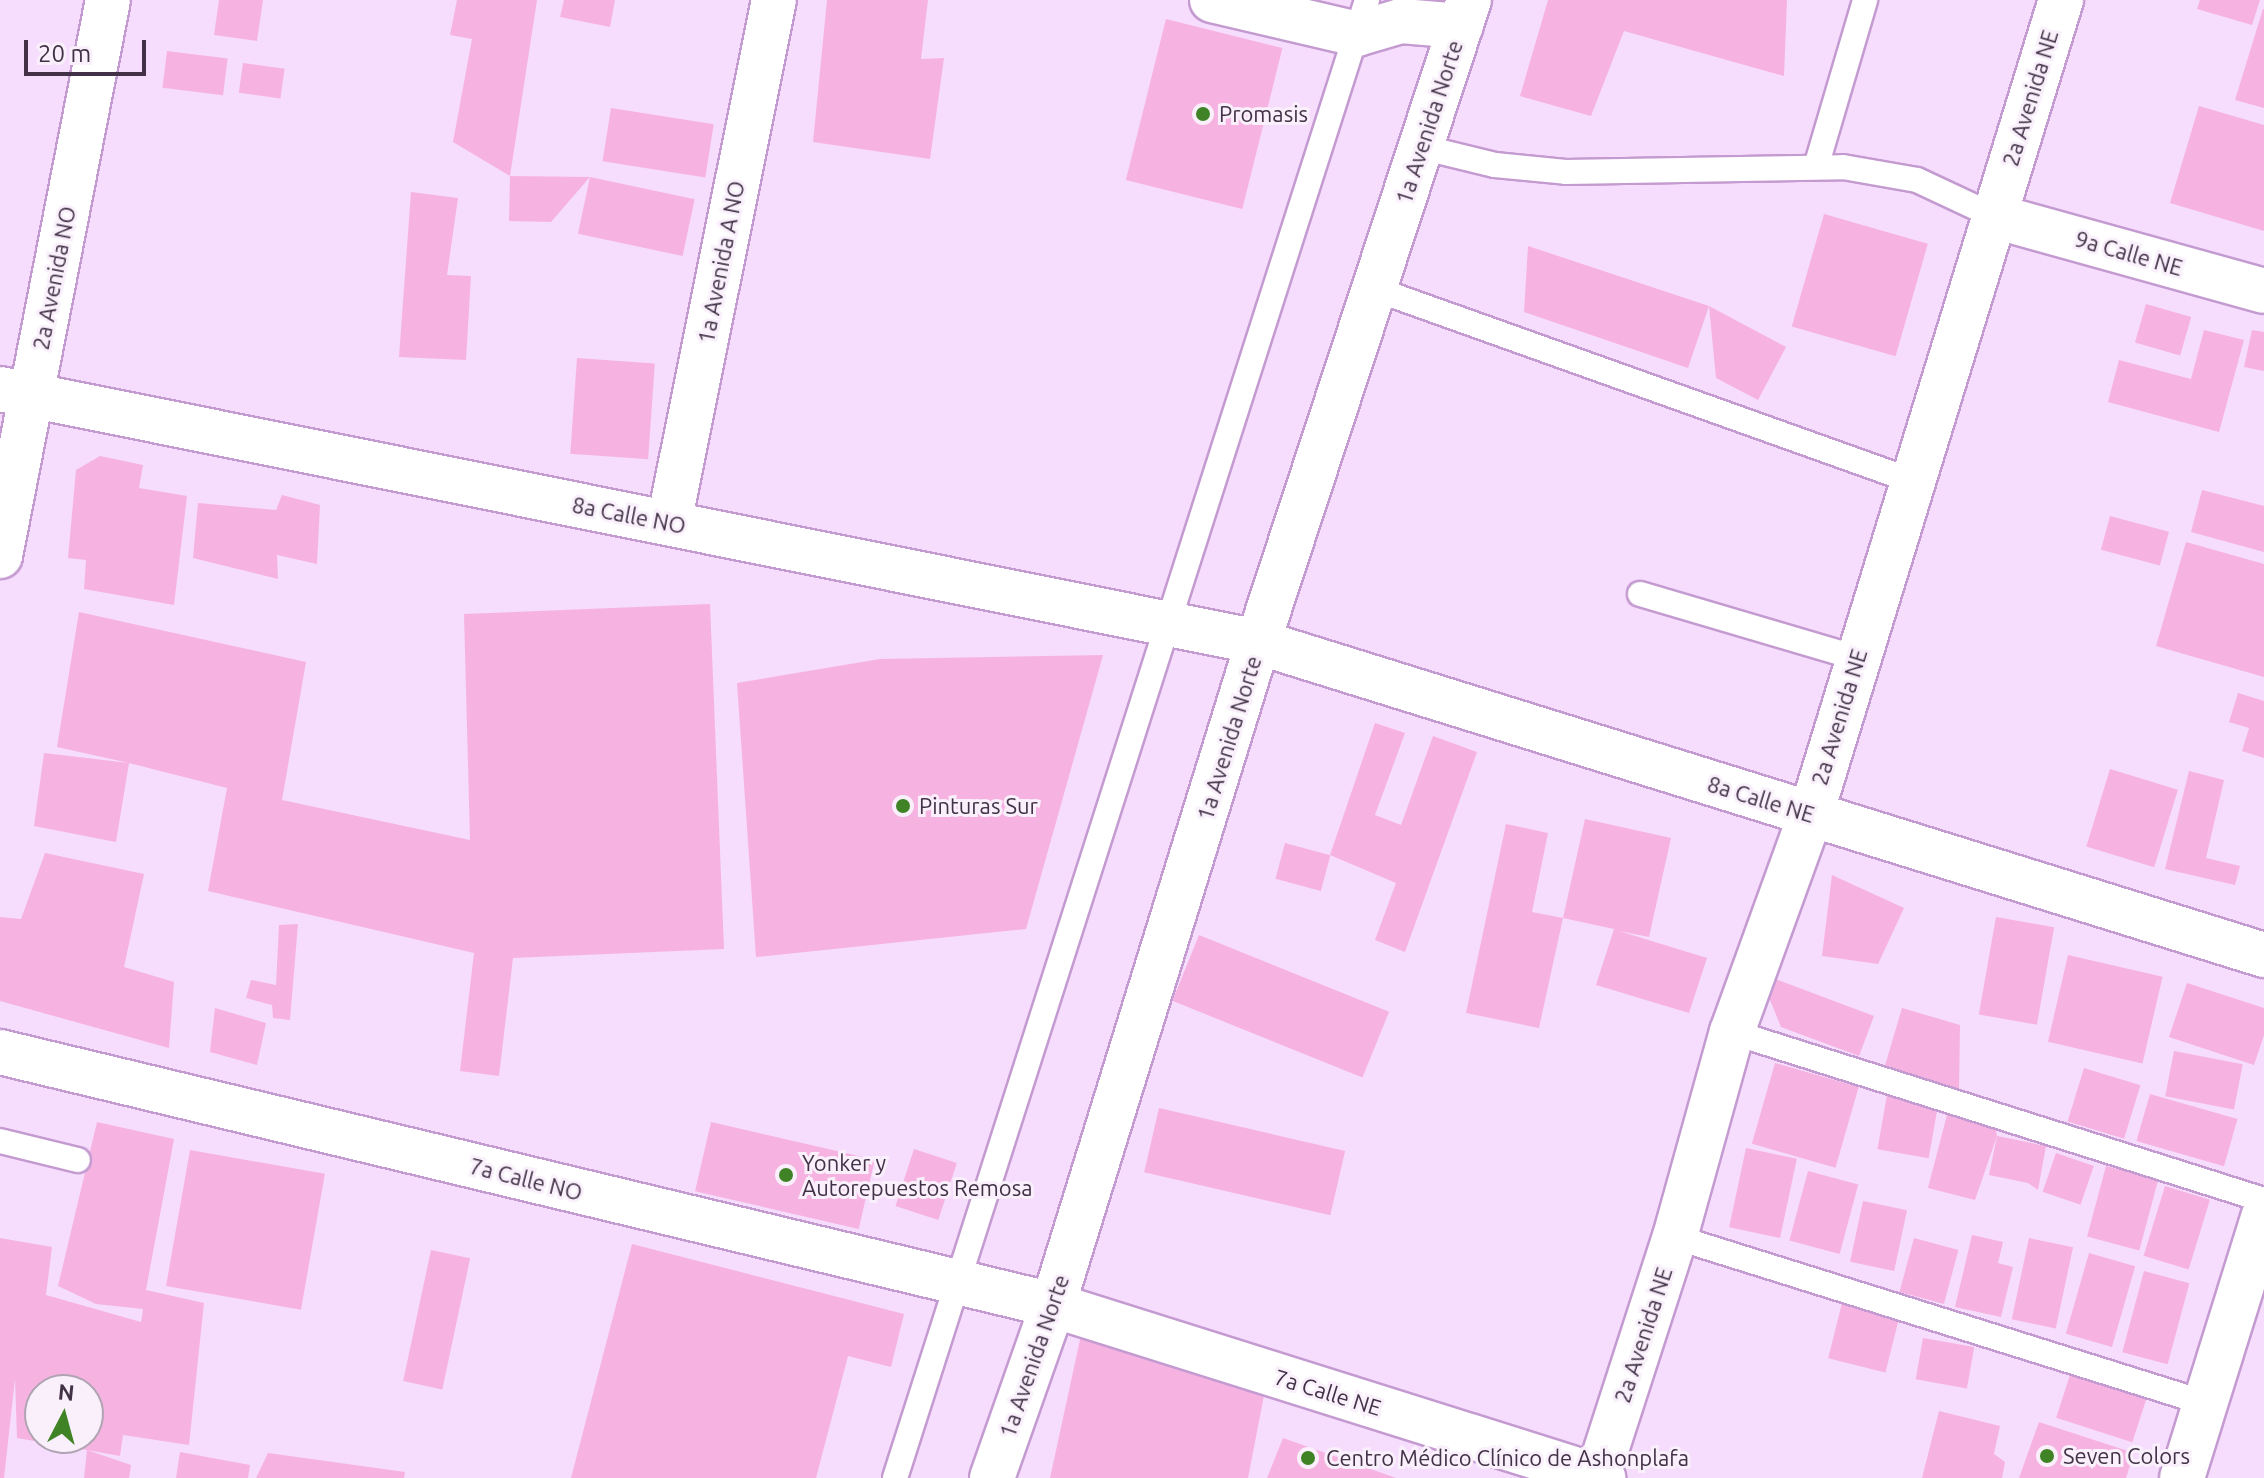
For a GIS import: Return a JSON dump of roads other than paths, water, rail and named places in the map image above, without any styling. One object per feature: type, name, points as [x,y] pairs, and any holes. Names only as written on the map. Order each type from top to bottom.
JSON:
[{"type":"street","name":"2a Avenida NO","points":[[0,556],[16,392],[108,0]]},
{"type":"street","name":"1a Avenida A NO","points":[[669,523],[774,0]]},
{"type":"street","points":[[1212,0],[1401,21],[1465,13]]},
{"type":"street","name":"2a Avenida NE","points":[[1599,1478],[1675,1237],[1732,1032],[1811,814],[1910,480],[2061,0]]},
{"type":"street","name":"1a Avenida Norte","points":[[992,1478],[1053,1305],[1258,642],[1465,13]]},
{"type":"street","name":"9a Calle NE","points":[[1994,216],[2264,291]]},
{"type":"street","name":"8a Calle NO","points":[[16,392],[1258,642]]},
{"type":"street","name":"8a Calle NE","points":[[1258,642],[2264,955]]},
{"type":"street","name":"7a Calle NO","points":[[0,1052],[1053,1305]]},
{"type":"street","points":[[2182,1478],[2264,1215]]},
{"type":"street","name":"7a Calle NE","points":[[1053,1305],[1599,1478]]},
{"type":"lane","points":[[1816,167],[1865,0]]},
{"type":"lane","points":[[895,1478],[1362,17]]},
{"type":"lane","points":[[1421,147],[1495,165],[1566,172],[1816,167],[1917,180],[1994,216]]},
{"type":"lane","points":[[1375,289],[1910,480]]},
{"type":"lane","points":[[1640,594],[1857,658]]},
{"type":"lane","points":[[1732,1032],[2264,1200]]},
{"type":"lane","points":[[0,1141],[78,1160]]},
{"type":"lane","points":[[1675,1237],[2205,1403]]},
{"type":"place","name":"Promasis","points":[[1203,114]]},
{"type":"place","name":"Pinturas Sur","points":[[903,806]]},
{"type":"place","name":"Yonker y Autorepuestos Remosa","points":[[786,1175]]},
{"type":"place","name":"Seven Colors","points":[[2047,1456]]},
{"type":"place","name":"Centro Médico Clínico de Ashonplafa","points":[[1308,1458]]}]
